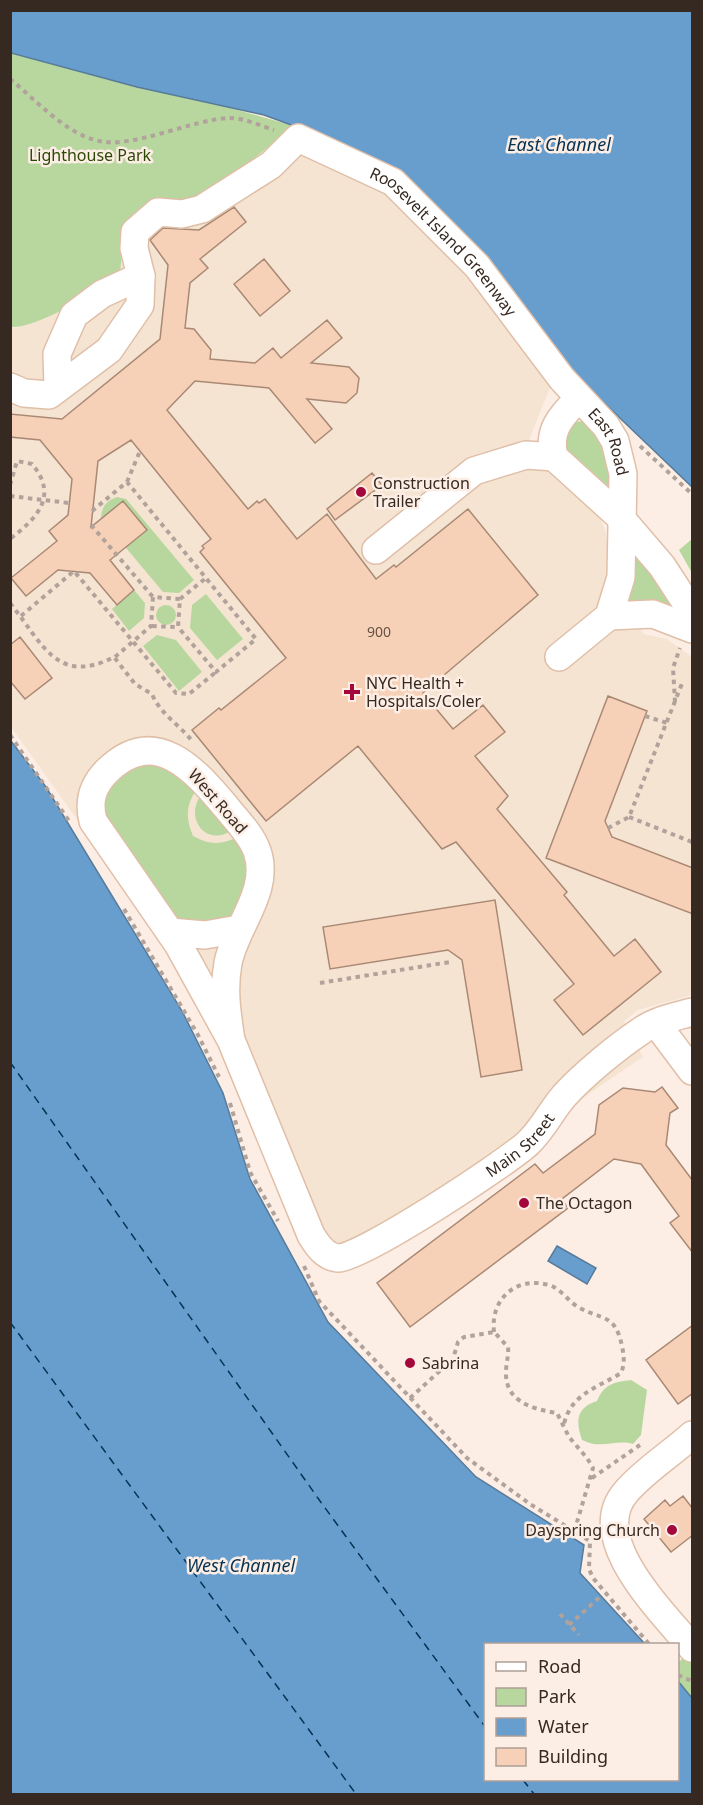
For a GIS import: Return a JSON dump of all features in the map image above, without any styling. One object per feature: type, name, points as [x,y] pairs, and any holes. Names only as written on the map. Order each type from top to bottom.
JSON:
[{"type":"street","points":[[10,387],[24,393],[49,395],[109,350],[140,305],[141,276],[134,248],[135,232],[158,212],[182,214],[202,209],[271,165],[298,138]]},
{"type":"street","name":"Roosevelt Island Greenway","points":[[298,138],[393,182],[477,266],[570,389]]},
{"type":"street","points":[[58,387],[57,354],[74,315],[102,294],[141,276]]},
{"type":"street","points":[[376,550],[474,471],[526,455],[554,457],[552,437],[570,389]]},
{"type":"street","name":"East Road","points":[[570,389],[606,426],[619,452],[623,474],[620,516]]},
{"type":"street","name":"East Road","points":[[554,457],[620,516],[662,566],[693,612]]},
{"type":"street","points":[[560,657],[609,616],[621,577],[620,516]]},
{"type":"street","points":[[609,616],[653,614],[687,636]]},
{"type":"street","name":"West Road","points":[[231,1040],[224,990],[228,962],[239,929],[257,893],[260,876],[259,858],[248,834],[198,773],[186,764],[156,753],[132,754],[119,760],[102,776],[92,794],[91,813],[100,835],[170,932],[231,1040],[310,1235],[319,1248],[331,1257]]},
{"type":"street","points":[[170,932],[205,935],[239,929]]},
{"type":"street","name":"Main Street","points":[[331,1257],[343,1258],[385,1239],[519,1150],[540,1129],[570,1090],[636,1034],[656,1023],[693,1012]]},
{"type":"street","points":[[656,1023],[693,1071]]},
{"type":"street","points":[[689,1643],[629,1569],[615,1540],[614,1522],[617,1504],[626,1491],[691,1442]]},
{"type":"path","points":[[10,79],[73,131],[96,141],[114,143],[233,118],[298,138]]},
{"type":"path","points":[[92,511],[127,482],[140,451]]},
{"type":"path","points":[[10,460],[32,464],[45,486],[43,500],[32,522],[10,539]]},
{"type":"path","points":[[10,485],[17,461]]},
{"type":"path","points":[[21,616],[74,571],[176,693],[189,694],[256,639],[127,482]]},
{"type":"path","points":[[10,496],[69,503]]},
{"type":"path","points":[[91,525],[153,597],[151,626]]},
{"type":"path","points":[[153,597],[180,599],[206,578]]},
{"type":"path","points":[[180,599],[178,627],[216,672]]},
{"type":"path","points":[[10,603],[57,660],[72,668],[94,667],[115,657],[151,626],[178,627]]},
{"type":"path","points":[[675,703],[673,668],[687,636]]},
{"type":"path","points":[[115,657],[135,684],[152,694],[156,704],[182,728],[196,746]]},
{"type":"path","points":[[608,828],[629,817],[683,681]]},
{"type":"path","points":[[645,716],[666,723]]},
{"type":"path","points":[[629,817],[693,842]]},
{"type":"path","points":[[320,983],[450,962]]},
{"type":"path","points":[[564,1425],[570,1407],[581,1394],[621,1373],[624,1356],[619,1331],[614,1323],[580,1308],[547,1284],[519,1284],[512,1288],[497,1307],[494,1332],[508,1347],[506,1375],[508,1388],[523,1405],[557,1413],[569,1437],[593,1468],[574,1529]]},
{"type":"path","points":[[410,1398],[453,1359],[458,1342],[464,1338],[494,1332]]},
{"type":"path","points":[[569,1624],[601,1596]]},
{"type":"path","points":[[560,1614],[579,1635]]},
{"type":"path","points":[[679,1675],[693,1681]]},
{"type":"shaded area","name":"NYC Health + Hospitals/Coler","points":[[279,138],[365,173],[447,244],[551,385],[527,445],[600,517],[606,533],[610,568],[604,591],[644,634],[667,639],[692,657],[692,995],[638,1010],[624,1021],[643,1057],[584,1097],[544,1140],[367,1263],[341,1273],[324,1267],[175,957],[11,727],[10,327],[17,328],[120,273],[122,253],[231,177]]},
{"type":"green space","name":"Lighthouse Park","points":[[10,53],[137,87],[217,104],[294,126],[231,177],[122,253],[120,273],[115,283],[34,323],[11,327]]},
{"type":"green space","points":[[583,421],[609,448],[612,490],[582,463],[567,455],[565,434],[574,422]]},
{"type":"green space","points":[[117,497],[126,499],[194,580],[179,593],[163,592],[101,518],[105,504]]},
{"type":"green space","points":[[692,539],[692,573],[679,550]]},
{"type":"green space","points":[[637,554],[676,608],[627,606],[634,555]]},
{"type":"green space","points":[[134,590],[145,603],[144,618],[129,631],[112,609]]},
{"type":"green space","points":[[206,594],[243,639],[217,660],[190,628],[192,605]]},
{"type":"green space","points":[[166,605],[173,608],[176,615],[173,622],[166,625],[159,622],[156,615],[159,608]]},
{"type":"green space","points":[[157,635],[176,640],[202,672],[179,691],[143,646]]},
{"type":"green space","points":[[158,762],[198,787],[191,799],[188,811],[193,836],[215,843],[238,837],[250,856],[244,903],[230,918],[213,926],[180,921],[167,909],[110,830],[103,812],[104,794],[128,767]]},
{"type":"green space","points":[[201,795],[231,831],[222,835],[213,835],[200,828],[195,813],[196,804]]},
{"type":"green space","points":[[631,1380],[647,1390],[641,1435],[633,1444],[595,1444],[582,1440],[578,1422],[581,1412],[597,1401],[606,1387]]},
{"type":"green space","points":[[692,1648],[692,1698],[679,1682],[679,1662]]},
{"type":"water","name":"East Channel","points":[[10,11],[692,11],[692,487],[327,138],[264,115],[137,87],[11,53]]},
{"type":"water","name":"West Channel","points":[[11,741],[46,787],[182,1011],[223,1093],[250,1179],[328,1322],[476,1477],[584,1545],[580,1573],[644,1643],[484,1643],[484,1781],[679,1781],[679,1682],[692,1698],[692,1794],[11,1794]]},
{"type":"water","points":[[557,1246],[596,1268],[587,1284],[548,1261]]},
{"type":"building","points":[[234,207],[246,222],[200,259],[208,268],[190,283],[185,328],[194,329],[211,350],[210,359],[255,363],[273,348],[281,358],[327,320],[342,338],[311,363],[349,367],[359,378],[357,393],[346,403],[307,399],[332,429],[315,443],[269,388],[195,381],[167,410],[248,509],[257,501],[259,503],[265,499],[297,539],[327,514],[376,579],[394,565],[396,567],[468,509],[538,595],[423,693],[453,729],[483,705],[505,732],[475,756],[508,796],[497,809],[567,892],[564,895],[614,956],[635,939],[661,972],[583,1035],[554,1000],[574,984],[456,842],[442,849],[358,746],[266,821],[192,730],[286,658],[200,552],[204,548],[202,546],[211,539],[131,440],[98,461],[91,527],[123,501],[147,530],[110,560],[134,590],[117,605],[90,573],[58,570],[26,596],[11,578],[57,541],[49,531],[68,515],[72,479],[40,440],[10,437],[10,414],[62,419],[160,339],[168,265],[150,240],[163,228],[199,230]]},
{"type":"building","points":[[264,259],[290,291],[260,316],[234,284]]},
{"type":"building","name":"Construction Trailer","points":[[372,473],[382,485],[335,520],[327,509]]},
{"type":"building","points":[[20,637],[52,678],[25,699],[10,681],[10,645]]},
{"type":"building","points":[[608,696],[647,711],[605,821],[612,837],[693,868],[693,914],[546,858]]},
{"type":"building","points":[[495,900],[522,1070],[481,1077],[462,960],[448,950],[330,969],[323,927]]},
{"type":"building","name":"The Octagon","points":[[662,1087],[678,1108],[670,1113],[666,1145],[693,1181],[693,1253],[670,1223],[679,1216],[641,1164],[614,1159],[562,1199],[568,1208],[410,1327],[377,1283],[535,1164],[543,1173],[595,1134],[599,1105],[623,1088],[655,1092]]},
{"type":"building","points":[[693,1325],[693,1393],[678,1404],[646,1360]]},
{"type":"building","name":"Dayspring Church","points":[[683,1496],[693,1509],[693,1535],[671,1552],[644,1519],[665,1500],[670,1506]]},
{"type":"ferry route","points":[[10,1062],[320,1501],[484,1725]]},
{"type":"ferry route","points":[[10,1322],[356,1794]]},
{"type":"ferry route","points":[[524,1781],[534,1794]]},
{"type":"place","name":"Construction Trailer","points":[[361,492]]},
{"type":"place","name":"NYC Health + Hospitals/Coler","points":[[352,692]]},
{"type":"place","name":"The Octagon","points":[[524,1203]]},
{"type":"place","name":"Sabrina","points":[[410,1363]]},
{"type":"place","name":"Dayspring Church","points":[[672,1530]]}]
